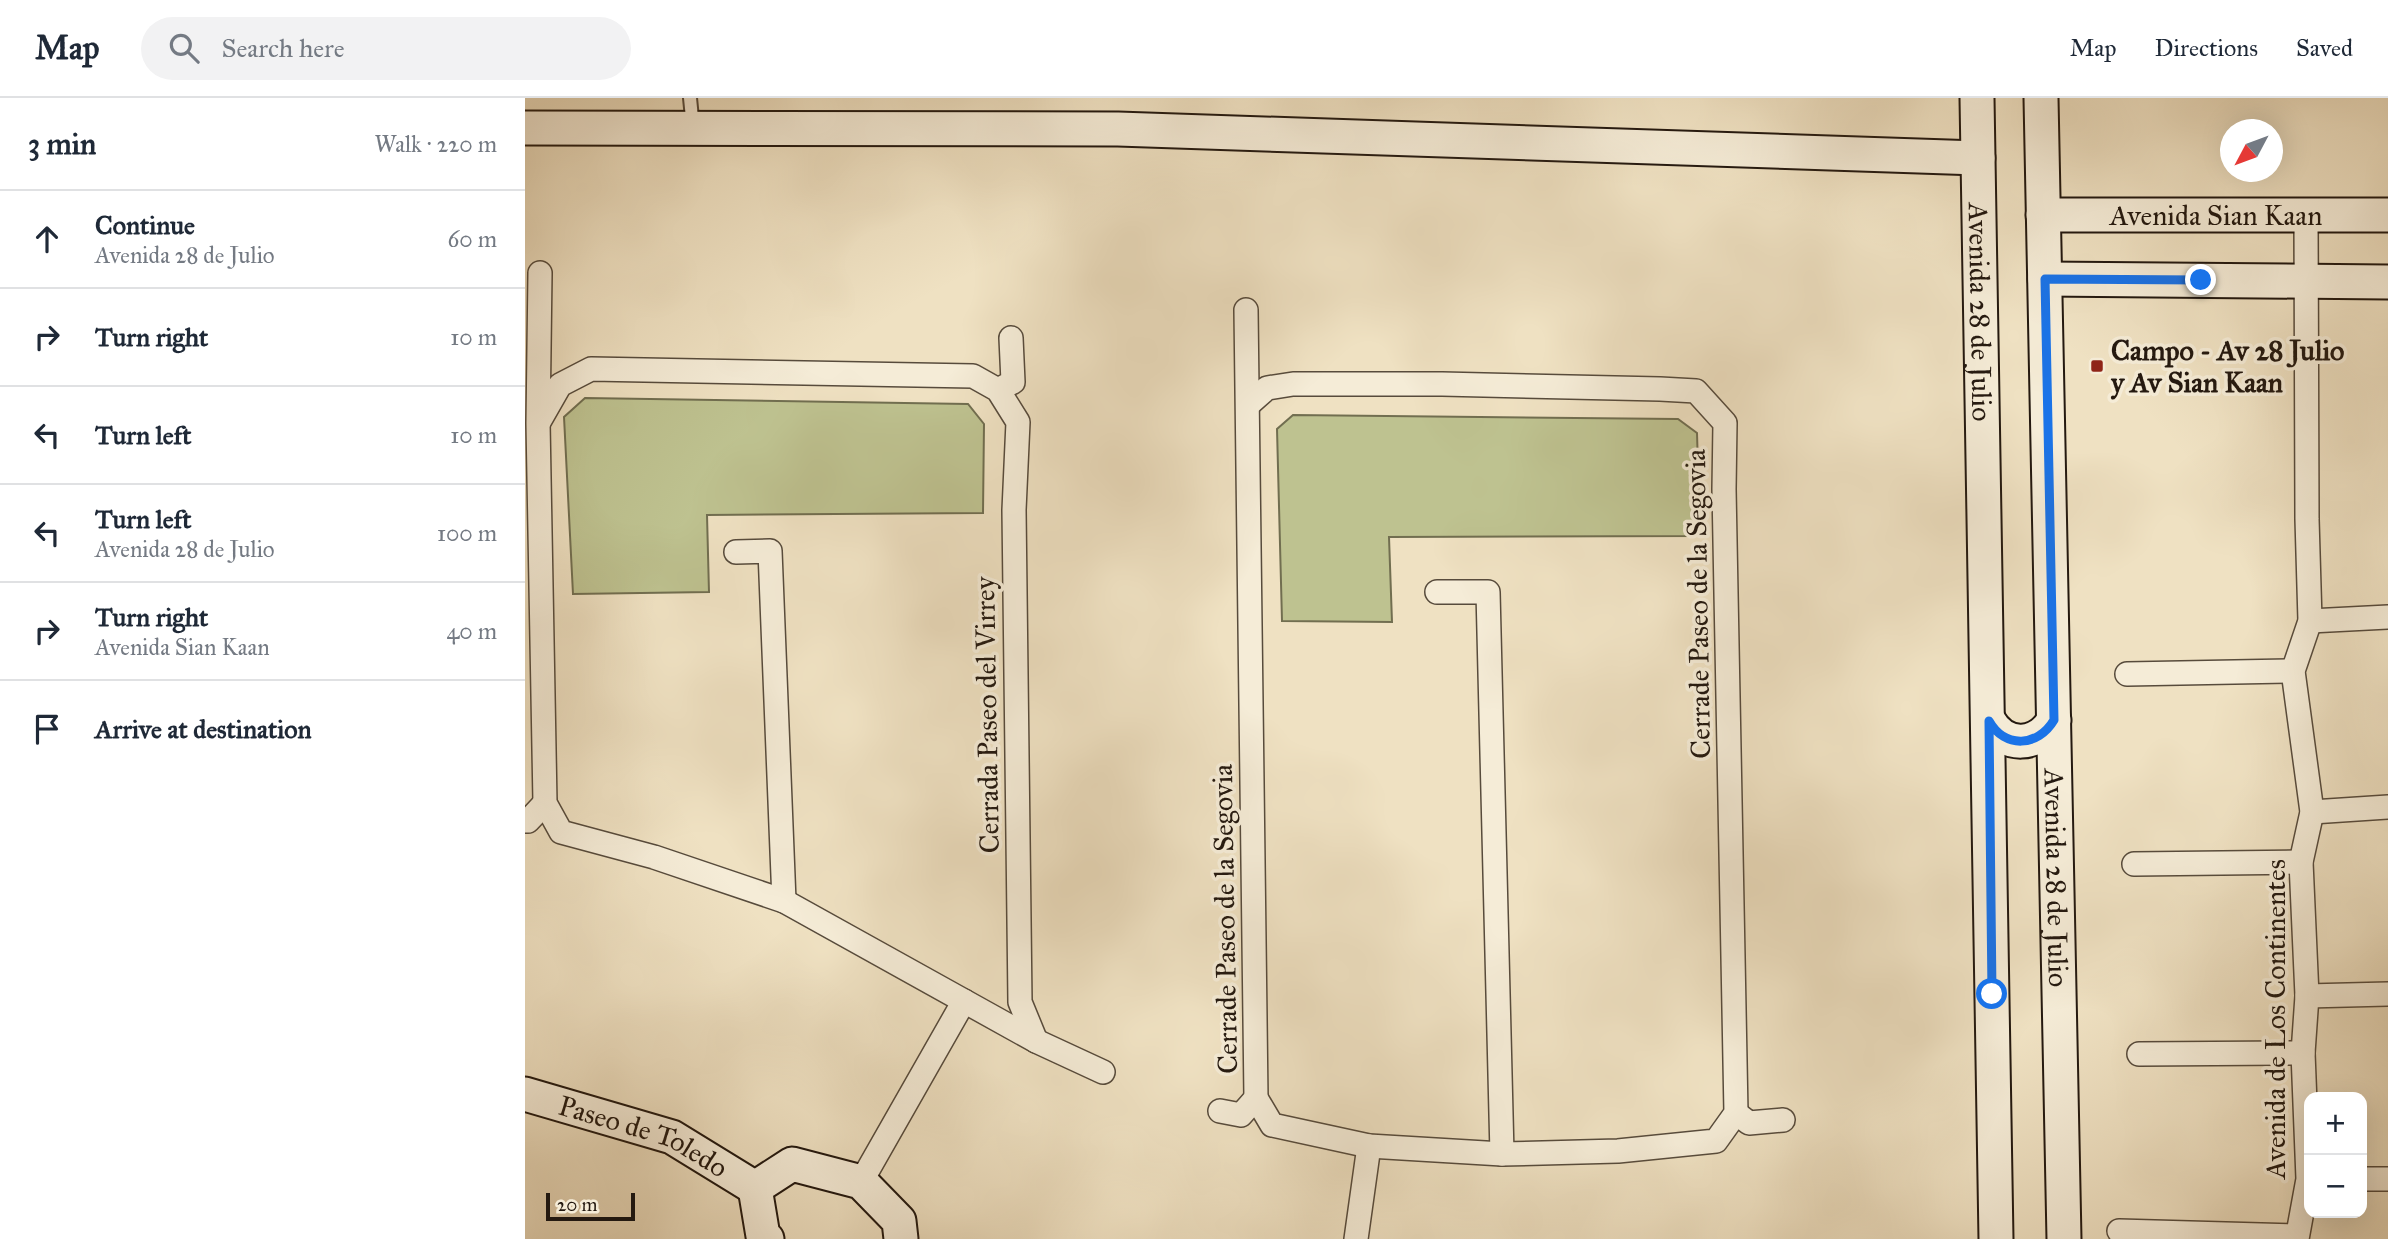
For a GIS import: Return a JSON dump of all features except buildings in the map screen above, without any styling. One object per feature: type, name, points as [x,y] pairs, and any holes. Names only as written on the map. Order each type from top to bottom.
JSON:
[{"type":"main road","name":"Avenida 28 de Julio","points":[[1977,98],[1996,1239]]},
{"type":"main road","name":"Avenida 28 de Julio","points":[[2041,98],[2064,1239]]},
{"type":"main road","points":[[525,128],[691,113],[1978,158]]},
{"type":"main road","name":"Avenida Sian Kaan","points":[[2043,215],[2388,215]]},
{"type":"main road","points":[[2045,279],[2388,282]]},
{"type":"main road","points":[[1989,721],[1994,731],[2016,742],[2039,737],[2054,720]]},
{"type":"main road","name":"Paseo de Toledo","points":[[525,1094],[672,1136],[755,1188]]},
{"type":"main road","points":[[767,1239],[762,1236],[755,1188],[792,1164],[861,1182],[899,1221],[901,1239]]},
{"type":"street","name":"Avenida de Los Continentes","points":[[2306,215],[2310,621],[2293,671],[2312,812],[2301,862],[2307,996],[2303,1053],[2308,1155]]},
{"type":"street","points":[[540,273],[538,423],[545,803],[561,832],[654,857],[784,901],[1036,1041],[1103,1072]]},
{"type":"street","name":"Cerrade Paseo de la Segovia","points":[[1247,310],[1257,1098],[1272,1125],[1369,1146],[1502,1154],[1618,1151],[1716,1141],[1736,1113],[1724,503],[1725,423],[1696,390],[1442,384],[1293,384],[1267,388],[1249,404]]},
{"type":"street","points":[[538,423],[560,385],[591,369],[973,376],[998,390],[1013,382],[1011,338]]},
{"type":"street","name":"Cerrada Paseo del Virrey","points":[[998,390],[1018,422],[1014,510],[1020,1002],[1036,1041]]},
{"type":"street","points":[[736,552],[770,551],[784,901]]},
{"type":"street","points":[[1437,592],[1488,592],[1502,1154]]},
{"type":"street","points":[[2310,621],[2388,617]]},
{"type":"street","points":[[2127,674],[2293,671]]},
{"type":"street","points":[[525,821],[545,803]]},
{"type":"street","points":[[2312,812],[2388,807]]},
{"type":"street","points":[[2134,864],[2301,862]]},
{"type":"street","points":[[2307,996],[2388,994]]},
{"type":"street","points":[[861,1182],[964,1001]]},
{"type":"street","points":[[2139,1054],[2303,1053]]},
{"type":"street","name":"Cerrade Paseo de la Segovia","points":[[1220,1111],[1241,1115],[1257,1098]]},
{"type":"street","points":[[1736,1113],[1749,1123],[1783,1120]]},
{"type":"street","points":[[1356,1239],[1369,1146]]},
{"type":"street","points":[[2367,1179],[2388,1179]]},
{"type":"street","name":"Avenida de Los Continentes","points":[[2297,1238],[2304,1204]]},
{"type":"street","points":[[2119,1231],[2297,1238]]},
{"type":"green space","points":[[585,398],[968,404],[984,424],[983,513],[707,515],[709,592],[573,594],[564,417]]},
{"type":"green space","points":[[1293,415],[1678,419],[1697,433],[1700,536],[1389,537],[1392,622],[1282,621],[1277,429]]},
{"type":"place","name":"Campo - Av 28 Julio y Av Sian Kaan","points":[[2097,366]]},
{"type":"route","points":[[1992,994],[1989,721],[1994,731],[2016,742],[2039,737],[2054,720],[2045,279],[2201,280]]}]
